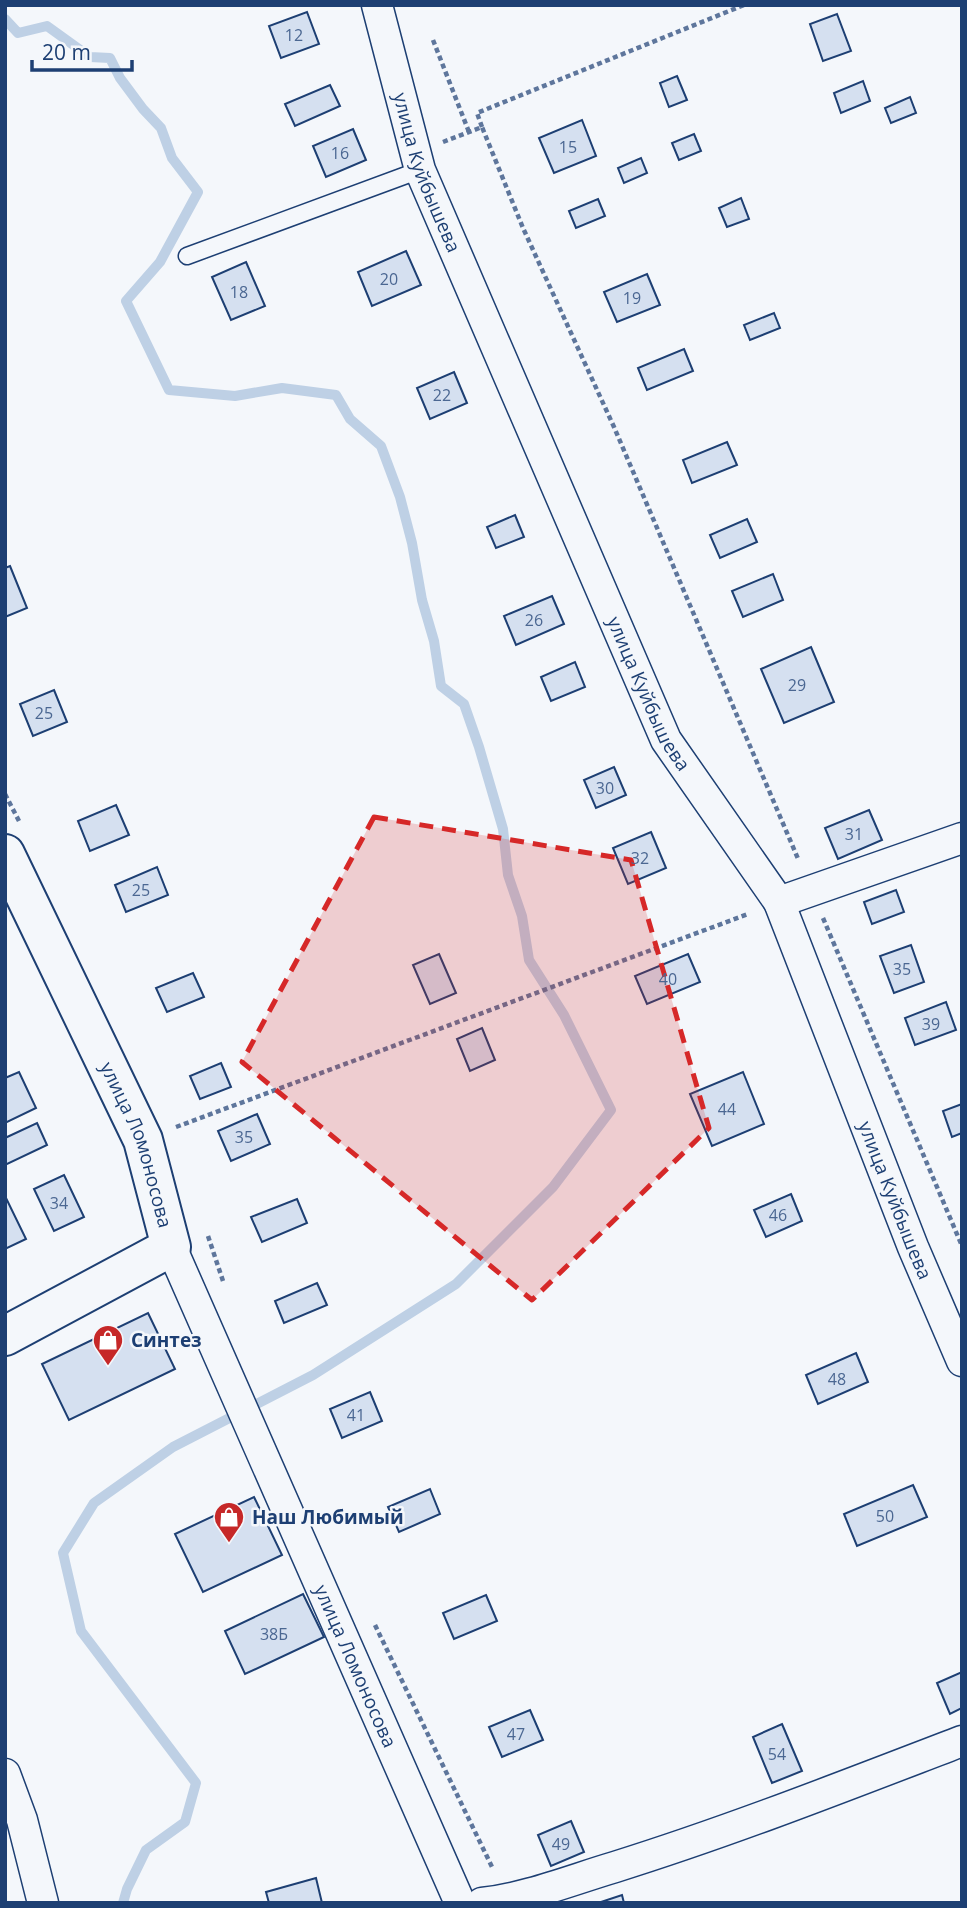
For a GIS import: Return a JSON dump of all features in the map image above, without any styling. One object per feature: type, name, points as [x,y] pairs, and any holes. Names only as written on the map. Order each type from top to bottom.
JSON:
[{"type":"main road","name":"улица Ломоносова","points":[[14,842],[143,1140],[171,1247]]},
{"type":"main road","points":[[5,1336],[171,1247]]},
{"type":"street","name":"улица Куйбышева","points":[[377,5],[418,161],[666,740],[779,902],[913,1247],[962,1362]]},
{"type":"street","points":[[779,902],[962,838]]},
{"type":"street","name":"улица Ломоносова","points":[[171,1247],[460,1903]]},
{"type":"street","points":[[495,1901],[648,1856],[962,1741]]},
{"type":"street","points":[[5,1774],[22,1820],[43,1903]]},
{"type":"lane","points":[[187,256],[418,161]]},
{"type":"path","points":[[744,5],[477,113],[523,228],[614,427],[962,1246]]},
{"type":"path","points":[[433,40],[469,132]]},
{"type":"path","points":[[418,161],[482,127]]},
{"type":"path","points":[[5,794],[14,842]]},
{"type":"path","points":[[143,1140],[779,902]]},
{"type":"path","points":[[205,1230],[229,1293]]},
{"type":"path","points":[[372,1617],[495,1901]]},
{"type":"highlighted area","points":[[374,817],[631,860],[709,1128],[532,1300],[242,1062]]},
{"type":"building","points":[[307,12],[319,44],[281,58],[269,26]]},
{"type":"building","points":[[837,14],[851,51],[823,61],[810,24]]},
{"type":"building","points":[[677,76],[687,100],[669,107],[660,83]]},
{"type":"building","points":[[863,81],[870,101],[841,113],[834,93]]},
{"type":"building","points":[[330,85],[340,106],[295,126],[285,104]]},
{"type":"building","points":[[910,97],[916,113],[891,123],[885,108]]},
{"type":"building","points":[[582,120],[596,156],[554,173],[539,138]]},
{"type":"building","points":[[353,129],[366,160],[326,177],[313,146]]},
{"type":"building","points":[[694,134],[701,151],[679,160],[672,143]]},
{"type":"building","points":[[641,158],[647,173],[624,183],[618,168]]},
{"type":"building","points":[[741,198],[749,219],[727,227],[719,208]]},
{"type":"building","points":[[598,199],[605,216],[576,228],[569,211]]},
{"type":"building","points":[[406,251],[421,285],[372,306],[358,272]]},
{"type":"building","points":[[246,262],[265,306],[231,320],[212,277]]},
{"type":"building","points":[[647,274],[660,305],[617,322],[604,292]]},
{"type":"building","points":[[774,313],[780,328],[750,340],[744,325]]},
{"type":"building","points":[[684,349],[693,371],[647,390],[638,368]]},
{"type":"building","points":[[454,372],[467,403],[430,419],[417,388]]},
{"type":"building","points":[[727,442],[737,465],[692,483],[683,460]]},
{"type":"building","points":[[515,515],[524,537],[496,548],[487,527]]},
{"type":"building","points":[[747,519],[757,542],[720,558],[710,535]]},
{"type":"building","points":[[10,566],[27,608],[5,617],[5,568]]},
{"type":"building","points":[[773,574],[783,600],[743,617],[732,591]]},
{"type":"building","points":[[552,596],[564,624],[516,645],[504,616]]},
{"type":"building","points":[[811,647],[834,702],[784,723],[761,669]]},
{"type":"building","points":[[575,662],[585,687],[551,701],[541,677]]},
{"type":"building","points":[[54,690],[67,722],[33,736],[20,704]]},
{"type":"building","points":[[614,767],[626,795],[596,808],[584,780]]},
{"type":"building","points":[[116,805],[129,835],[90,851],[78,821]]},
{"type":"building","points":[[869,810],[882,840],[838,859],[825,828]]},
{"type":"building","points":[[651,832],[666,868],[628,884],[613,848]]},
{"type":"building","points":[[157,867],[168,895],[126,912],[115,885]]},
{"type":"building","points":[[896,890],[904,912],[872,924],[864,902]]},
{"type":"building","points":[[911,945],[924,982],[894,993],[880,956]]},
{"type":"building","points":[[439,954],[456,993],[430,1004],[413,965]]},
{"type":"building","points":[[688,954],[700,982],[647,1004],[635,976]]},
{"type":"building","points":[[193,973],[204,997],[167,1012],[156,988]]},
{"type":"building","points":[[946,1002],[956,1030],[915,1045],[905,1018]]},
{"type":"building","points":[[482,1028],[495,1060],[470,1071],[457,1039]]},
{"type":"building","points":[[221,1063],[231,1087],[200,1099],[190,1076]]},
{"type":"building","points":[[19,1072],[36,1108],[5,1123],[5,1078]]},
{"type":"building","points":[[743,1072],[764,1124],[712,1146],[690,1094]]},
{"type":"building","points":[[962,1104],[962,1133],[952,1137],[943,1111]]},
{"type":"building","points":[[257,1114],[270,1144],[231,1161],[218,1131]]},
{"type":"building","points":[[37,1123],[47,1145],[5,1165],[5,1138]]},
{"type":"building","points":[[64,1175],[84,1217],[54,1231],[34,1189]]},
{"type":"building","points":[[791,1194],[802,1221],[766,1237],[754,1210]]},
{"type":"building","points":[[5,1196],[26,1239],[5,1249]]},
{"type":"building","points":[[297,1199],[307,1223],[262,1242],[251,1217]]},
{"type":"building","points":[[317,1283],[327,1305],[284,1323],[275,1301]]},
{"type":"building","name":"Синтез","points":[[148,1313],[175,1369],[69,1420],[42,1364]]},
{"type":"building","points":[[856,1353],[868,1382],[818,1404],[806,1375]]},
{"type":"building","points":[[370,1392],[382,1421],[342,1438],[330,1409]]},
{"type":"building","points":[[913,1485],[927,1517],[857,1546],[844,1514]]},
{"type":"building","points":[[430,1489],[440,1514],[399,1532],[388,1507]]},
{"type":"building","name":"Наш Любимый","points":[[254,1497],[282,1555],[203,1592],[175,1534]]},
{"type":"building","points":[[303,1594],[324,1637],[245,1674],[225,1631]]},
{"type":"building","points":[[486,1595],[497,1621],[454,1639],[443,1613]]},
{"type":"building","points":[[962,1672],[962,1708],[950,1714],[937,1683]]},
{"type":"building","points":[[530,1710],[543,1740],[502,1757],[489,1727]]},
{"type":"building","points":[[782,1724],[802,1771],[772,1783],[753,1737]]},
{"type":"building","points":[[571,1821],[584,1852],[551,1866],[538,1835]]},
{"type":"building","points":[[316,1878],[322,1903],[269,1903],[266,1892]]},
{"type":"building","points":[[622,1895],[624,1903],[598,1903]]},
{"type":"waterway","points":[[5,19],[18,33],[47,26],[90,57],[110,58],[120,78],[161,128],[172,158],[198,192],[160,262],[126,301],[169,390],[235,396],[282,388],[336,395],[350,419],[381,446],[400,497],[412,543],[441,686],[464,704],[503,829],[508,875],[522,916],[529,960],[564,1015],[611,1110],[553,1187],[456,1284],[313,1375],[173,1447],[94,1503],[63,1553],[81,1631],[196,1783],[185,1822],[146,1850],[123,1903]]},
{"type":"place","name":"Синтез","points":[[108,1367]]},
{"type":"place","name":"Наш Любимый","points":[[229,1544]]}]
